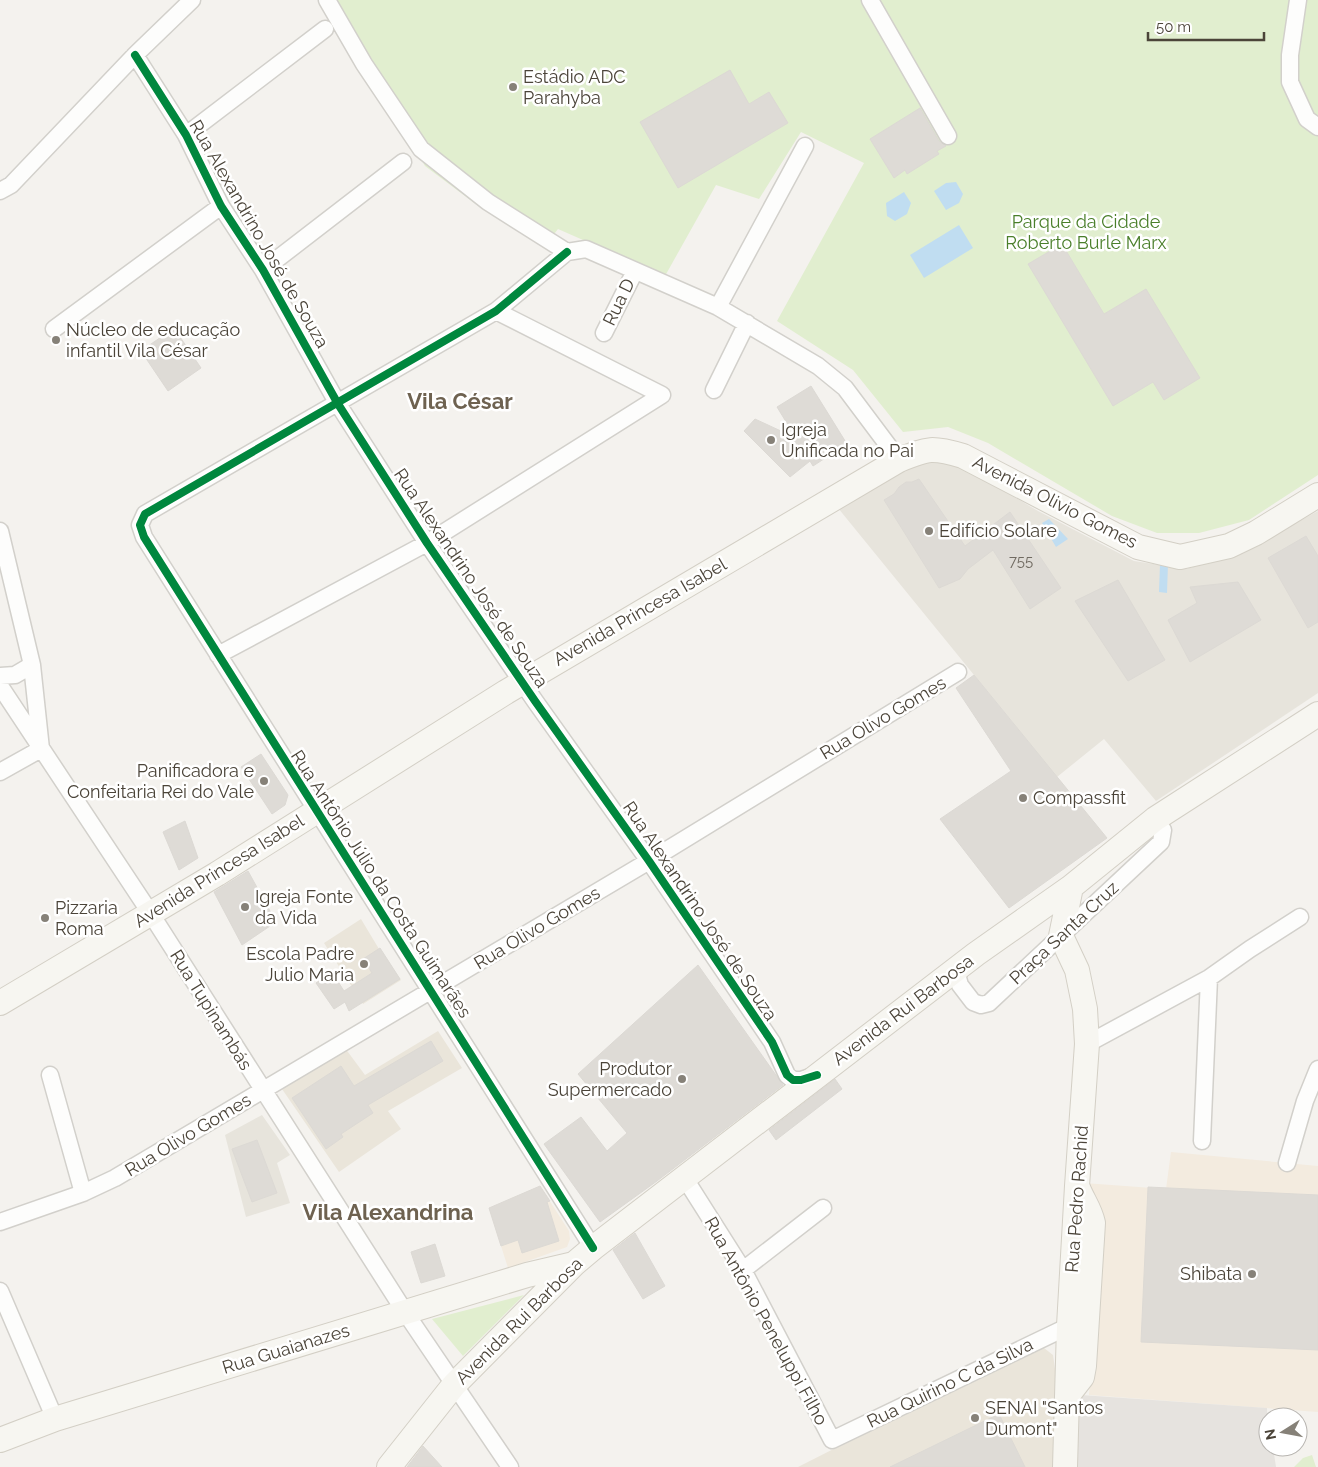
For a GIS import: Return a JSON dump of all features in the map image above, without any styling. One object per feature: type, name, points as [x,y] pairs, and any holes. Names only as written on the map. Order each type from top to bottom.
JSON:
[{"type":"main road","name":"Avenida Olivio Gomes","points":[[899,460],[925,450],[942,449],[963,456],[1138,547],[1180,557],[1229,546],[1256,533],[1318,496]]},
{"type":"main road","name":"Avenida Princesa Isabel","points":[[0,1003],[151,914],[523,682],[899,460]]},
{"type":"main road","name":"Avenida Rui Barbosa","points":[[389,1467],[454,1385],[574,1264],[593,1248],[817,1075],[959,968],[1071,887],[1155,819],[1318,714]]},
{"type":"main road","points":[[1021,923],[1048,930],[1061,936],[1071,887]]},
{"type":"main road","name":"Rua Pedro Rachid","points":[[1061,936],[1078,970],[1085,1010],[1088,1044],[1069,1326],[1065,1467]]},
{"type":"main road","points":[[1066,1397],[1082,1377],[1084,1366],[1093,1223],[1090,1210],[1083,1201],[1077,1186]]},
{"type":"main road","name":"Rua Guaianazes","points":[[0,1440],[55,1419],[527,1275],[574,1264]]},
{"type":"street","points":[[0,191],[11,185],[135,55],[192,0]]},
{"type":"street","points":[[327,0],[364,64],[422,149],[488,202],[567,252]]},
{"type":"street","points":[[870,0],[948,136]]},
{"type":"street","points":[[1298,0],[1290,55],[1290,82],[1307,118],[1318,126]]},
{"type":"street","points":[[186,135],[325,29]]},
{"type":"street","name":"Rua Alexandrino José de Souza","points":[[135,55],[186,135],[222,206],[263,270],[338,404],[427,543],[649,861],[772,1042],[787,1074],[793,1080],[801,1080],[817,1075]]},
{"type":"street","points":[[718,307],[805,146]]},
{"type":"street","points":[[263,270],[404,162]]},
{"type":"street","points":[[54,329],[222,206]]},
{"type":"street","points":[[338,404],[496,311],[567,252],[586,249],[718,307],[818,366],[845,388],[899,460]]},
{"type":"street","name":"Rua D","points":[[604,333],[634,271]]},
{"type":"street","points":[[218,655],[427,543],[662,395],[496,311]]},
{"type":"street","points":[[714,390],[747,323]]},
{"type":"street","name":"Rua Antônio Júlio da Costa Guimarães","points":[[338,404],[145,514],[140,525],[144,537],[593,1248]]},
{"type":"street","points":[[0,530],[32,665],[41,749],[0,772]]},
{"type":"street","points":[[0,676],[15,675],[32,665]]},
{"type":"street","name":"Rua Olivo Gomes","points":[[0,1222],[83,1193],[115,1178],[649,861],[958,672]]},
{"type":"street","name":"Rua Tupinambás","points":[[0,686],[151,914],[405,1312],[510,1467]]},
{"type":"street","name":"Praça Santa Cruz","points":[[959,968],[958,978],[960,985],[973,1002],[981,1005],[989,1003],[1161,842],[1163,830],[1155,819]]},
{"type":"street","points":[[1088,1044],[1209,978],[1300,917]]},
{"type":"street","points":[[1202,1141],[1209,978]]},
{"type":"street","points":[[1287,1163],[1305,1101],[1318,1069]]},
{"type":"street","points":[[50,1075],[83,1193]]},
{"type":"street","name":"Rua Antônio Peneluppi Filho","points":[[684,1176],[743,1270],[832,1440]]},
{"type":"street","points":[[743,1270],[823,1208]]},
{"type":"street","points":[[0,1291],[55,1419]]},
{"type":"street","name":"Rua Quirino C da Silva","points":[[832,1440],[1069,1326]]},
{"type":"shaded area","points":[[923,458],[956,463],[1038,511],[1134,561],[1186,569],[1241,553],[1318,511],[1318,693],[1156,801],[1104,739],[1057,777],[838,508]]},
{"type":"shaded area","name":"Escola Padre Julio Maria","points":[[361,919],[401,980],[363,1004],[324,943]]},
{"type":"shaded area","points":[[438,1031],[462,1068],[388,1111],[401,1129],[339,1172],[282,1089],[345,1048],[365,1075]]},
{"type":"shaded area","points":[[262,1115],[290,1155],[277,1163],[290,1203],[246,1217],[225,1135]]},
{"type":"shaded area","name":"Shibata","points":[[1171,1152],[1318,1166],[1318,1412],[1308,1411],[1308,1407],[1258,1408],[1089,1395],[1100,1222],[1084,1183],[1166,1189]]},
{"type":"shaded area","points":[[540,1186],[569,1231],[570,1239],[567,1247],[508,1268],[489,1208]]},
{"type":"shaded area","name":"SENAI \"Santos Dumont\"","points":[[1044,1348],[1053,1355],[1055,1369],[1055,1467],[798,1467],[1029,1350]]},
{"type":"shaded area","points":[[1081,1395],[1258,1407],[1258,1457],[1274,1457],[1276,1467],[1076,1467],[1075,1404]]},
{"type":"green space","name":"Parque da Cidade Roberto Burle Marx","points":[[324,0],[1318,0],[1318,475],[1249,520],[1199,533],[1157,533],[1112,516],[988,443],[948,427],[903,432],[853,370],[777,321],[864,163],[801,132],[759,199],[716,185],[665,276],[558,229],[544,247],[477,205],[425,166],[365,62]]},
{"type":"green space","points":[[524,1295],[463,1356],[432,1319]]},
{"type":"green space","points":[[1312,1455],[1316,1467],[1294,1467],[1303,1458]]},
{"type":"water","points":[[956,182],[963,194],[959,203],[946,210],[934,191],[946,183]]},
{"type":"water","points":[[904,192],[911,203],[907,214],[895,221],[887,216],[886,203]]},
{"type":"water","points":[[959,225],[973,248],[924,278],[910,255]]},
{"type":"water","points":[[1049,519],[1068,539],[1056,547],[1042,523]]},
{"type":"water","points":[[1160,564],[1168,564],[1167,593],[1159,592]]},
{"type":"building","points":[[730,70],[749,104],[769,92],[788,123],[678,188],[640,122]]},
{"type":"building","points":[[920,108],[939,141],[946,146],[937,151],[939,154],[907,174],[905,170],[894,178],[870,139]]},
{"type":"building","points":[[1062,244],[1104,314],[1146,289],[1200,378],[1164,400],[1153,382],[1113,406],[1028,264]]},
{"type":"building","points":[[174,328],[201,368],[168,391],[141,351]]},
{"type":"building","points":[[811,386],[847,444],[813,466],[810,461],[790,477],[744,431],[755,419],[796,438],[777,407]]},
{"type":"building","points":[[919,479],[965,546],[1010,512],[1061,588],[1030,609],[993,550],[968,569],[960,579],[939,588],[884,500],[894,494],[906,482]]},
{"type":"building","points":[[1306,536],[1318,556],[1318,622],[1308,628],[1268,558]]},
{"type":"building","points":[[1118,580],[1165,660],[1128,681],[1075,601]]},
{"type":"building","points":[[1238,582],[1261,620],[1190,662],[1168,620],[1197,603],[1190,587]]},
{"type":"building","name":"Compassfit","points":[[974,675],[1107,838],[1009,908],[940,819],[1011,771],[956,688]]},
{"type":"building","name":"Panificadora e Confeitaria Rei do Vale","points":[[261,754],[288,795],[285,805],[272,814],[241,767]]},
{"type":"building","points":[[185,821],[198,858],[179,870],[163,832]]},
{"type":"building","name":"Igreja Fonte da Vida","points":[[248,871],[276,922],[242,945],[214,892]]},
{"type":"building","points":[[380,948],[400,979],[349,1011],[345,1002],[334,1009],[316,983],[325,977],[337,980],[344,991],[372,973],[363,959]]},
{"type":"building","name":"Produtor Supermercado","points":[[698,965],[783,1085],[600,1222],[544,1144],[581,1117],[607,1151],[627,1133],[578,1074]]},
{"type":"building","points":[[431,1041],[443,1061],[368,1105],[373,1113],[341,1134],[343,1137],[326,1149],[292,1098],[341,1066],[354,1086]]},
{"type":"building","points":[[835,1079],[842,1089],[776,1140],[769,1130]]},
{"type":"building","points":[[257,1140],[277,1193],[252,1202],[232,1149]]},
{"type":"building","points":[[540,1186],[550,1201],[547,1202],[559,1241],[522,1253],[518,1240],[501,1246],[489,1208]]},
{"type":"building","points":[[1148,1187],[1318,1195],[1318,1350],[1141,1342]]},
{"type":"building","points":[[635,1233],[665,1286],[643,1299],[613,1250]]},
{"type":"building","points":[[435,1244],[445,1276],[421,1283],[411,1252]]},
{"type":"building","points":[[999,1414],[1025,1467],[890,1467]]},
{"type":"building","points":[[423,1446],[442,1467],[407,1467]]},
{"type":"cycle path","points":[[135,55],[186,135],[221,206],[263,270],[338,404],[427,543],[535,701],[649,861],[772,1042],[787,1075],[793,1080],[801,1080],[817,1075]]},
{"type":"cycle path","points":[[567,252],[496,311],[145,514],[140,525],[144,537],[593,1248]]},
{"type":"place","name":"Estádio ADC Parahyba","points":[[513,87]]},
{"type":"place","name":"Núcleo de educação infantil Vila César","points":[[56,340]]},
{"type":"place","name":"Igreja Unificada no Pai","points":[[771,440]]},
{"type":"place","name":"Edifício Solare","points":[[929,531]]},
{"type":"place","name":"Panificadora e Confeitaria Rei do Vale","points":[[264,781]]},
{"type":"place","name":"Compassfit","points":[[1023,798]]},
{"type":"place","name":"Igreja Fonte da Vida","points":[[245,907]]},
{"type":"place","name":"Pizzaria Roma","points":[[45,918]]},
{"type":"place","name":"Escola Padre Julio Maria","points":[[364,964]]},
{"type":"place","name":"Produtor Supermercado","points":[[682,1079]]},
{"type":"place","name":"Shibata","points":[[1252,1274]]},
{"type":"place","name":"SENAI \"Santos Dumont\"","points":[[975,1418]]},
{"type":"district","name":"Vila César","points":[[460,401]]},
{"type":"district","name":"Vila Alexandrina","points":[[388,1212]]}]
